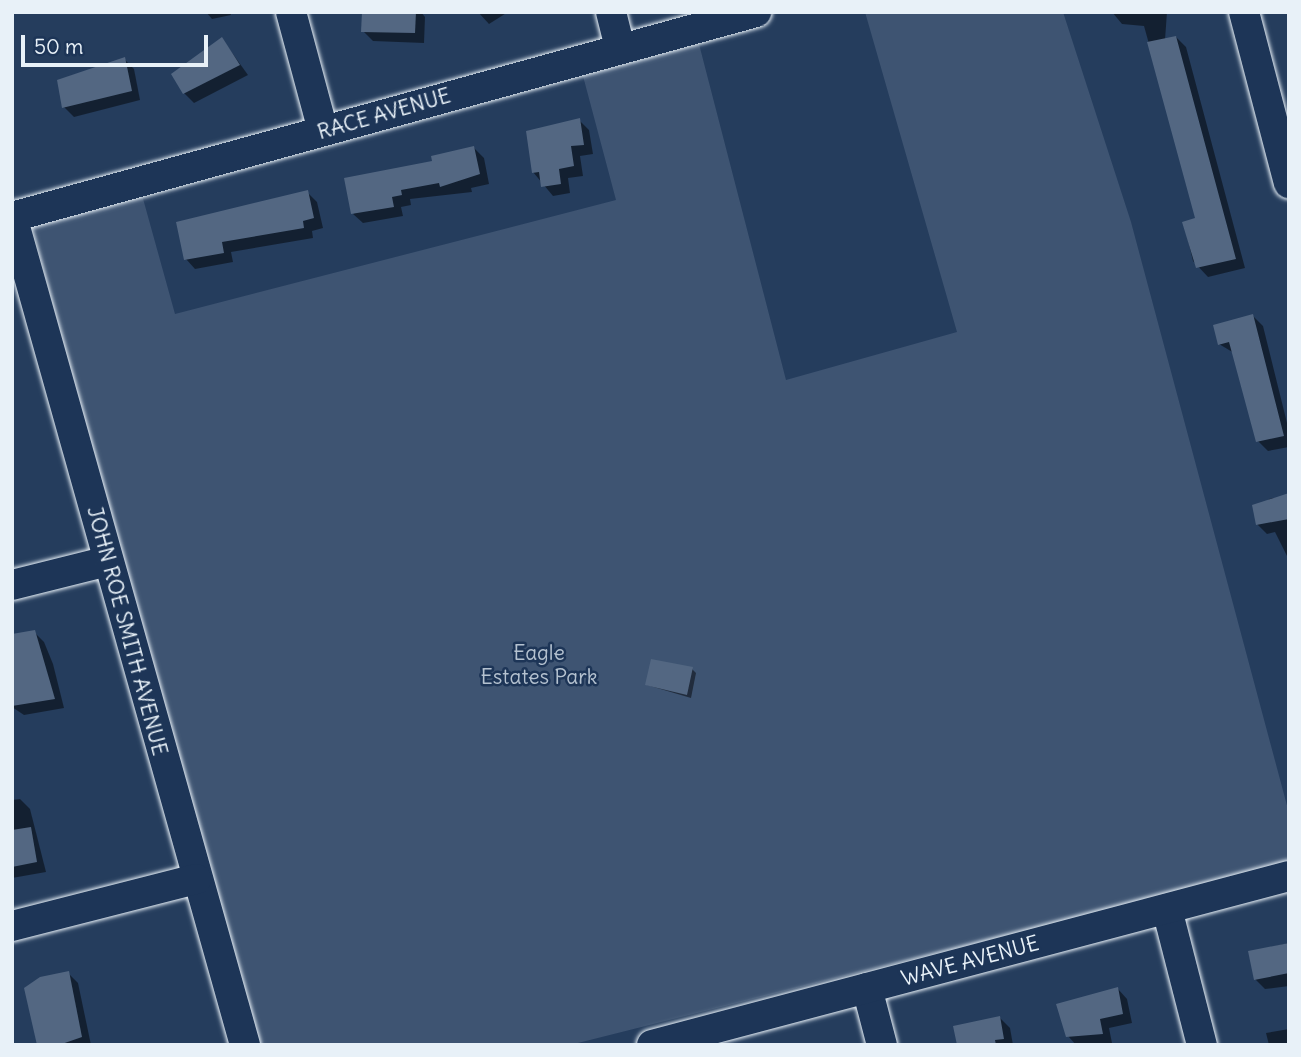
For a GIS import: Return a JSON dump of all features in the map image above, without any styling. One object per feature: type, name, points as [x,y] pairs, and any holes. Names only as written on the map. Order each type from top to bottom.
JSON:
[{"type":"street","points":[[291,12],[323,131]]},
{"type":"street","points":[[611,12],[620,48]]},
{"type":"street","name":"RACE AVENUE","points":[[12,217],[756,12]]},
{"type":"street","points":[[1244,12],[1289,183]]},
{"type":"street","name":"JOHN ROE SMITH AVENUE","points":[[12,217],[196,879],[245,1045]]},
{"type":"street","points":[[12,585],[108,561]]},
{"type":"street","name":"WAVE AVENUE","points":[[652,1045],[1289,876]]},
{"type":"street","points":[[12,926],[196,879]]},
{"type":"street","points":[[1167,909],[1202,1045]]},
{"type":"street","points":[[867,988],[881,1045]]},
{"type":"green space","name":"Eagle Estates Park","points":[[865,12],[1063,12],[1131,222],[1289,813],[1289,864],[570,1045],[250,1045],[32,226],[142,195],[175,314],[616,200],[583,76],[699,44],[786,380],[957,332]]},
{"type":"building","points":[[362,12],[416,12],[415,33],[361,32]]},
{"type":"building","points":[[1176,36],[1236,259],[1196,268],[1182,222],[1195,218],[1147,42]]},
{"type":"building","points":[[222,37],[240,65],[183,94],[171,74]]},
{"type":"building","points":[[125,57],[132,91],[62,108],[57,80]]},
{"type":"building","points":[[580,118],[584,145],[571,146],[574,166],[559,169],[561,184],[541,187],[539,172],[532,173],[526,131]]},
{"type":"building","points":[[474,146],[480,174],[440,187],[439,183],[401,190],[402,195],[392,197],[394,207],[351,214],[344,178],[432,161],[431,156]]},
{"type":"building","points":[[308,190],[314,218],[303,221],[304,228],[222,242],[224,253],[184,260],[176,222]]},
{"type":"building","points":[[1253,314],[1284,436],[1256,442],[1229,342],[1218,345],[1213,325]]},
{"type":"building","points":[[1289,493],[1289,519],[1256,525],[1252,505]]},
{"type":"building","points":[[35,630],[55,699],[12,706],[12,634]]},
{"type":"building","points":[[651,659],[693,667],[687,695],[645,685]]},
{"type":"building","points":[[31,827],[37,862],[12,867],[12,830]]},
{"type":"building","points":[[1289,943],[1289,973],[1254,980],[1248,951]]},
{"type":"building","points":[[69,971],[82,1037],[59,1045],[37,1045],[24,988],[40,977]]},
{"type":"building","points":[[1118,987],[1123,1014],[1100,1019],[1103,1034],[1066,1037],[1056,1004]]},
{"type":"building","points":[[1000,1016],[1004,1039],[995,1040],[996,1045],[957,1045],[953,1026]]}]
